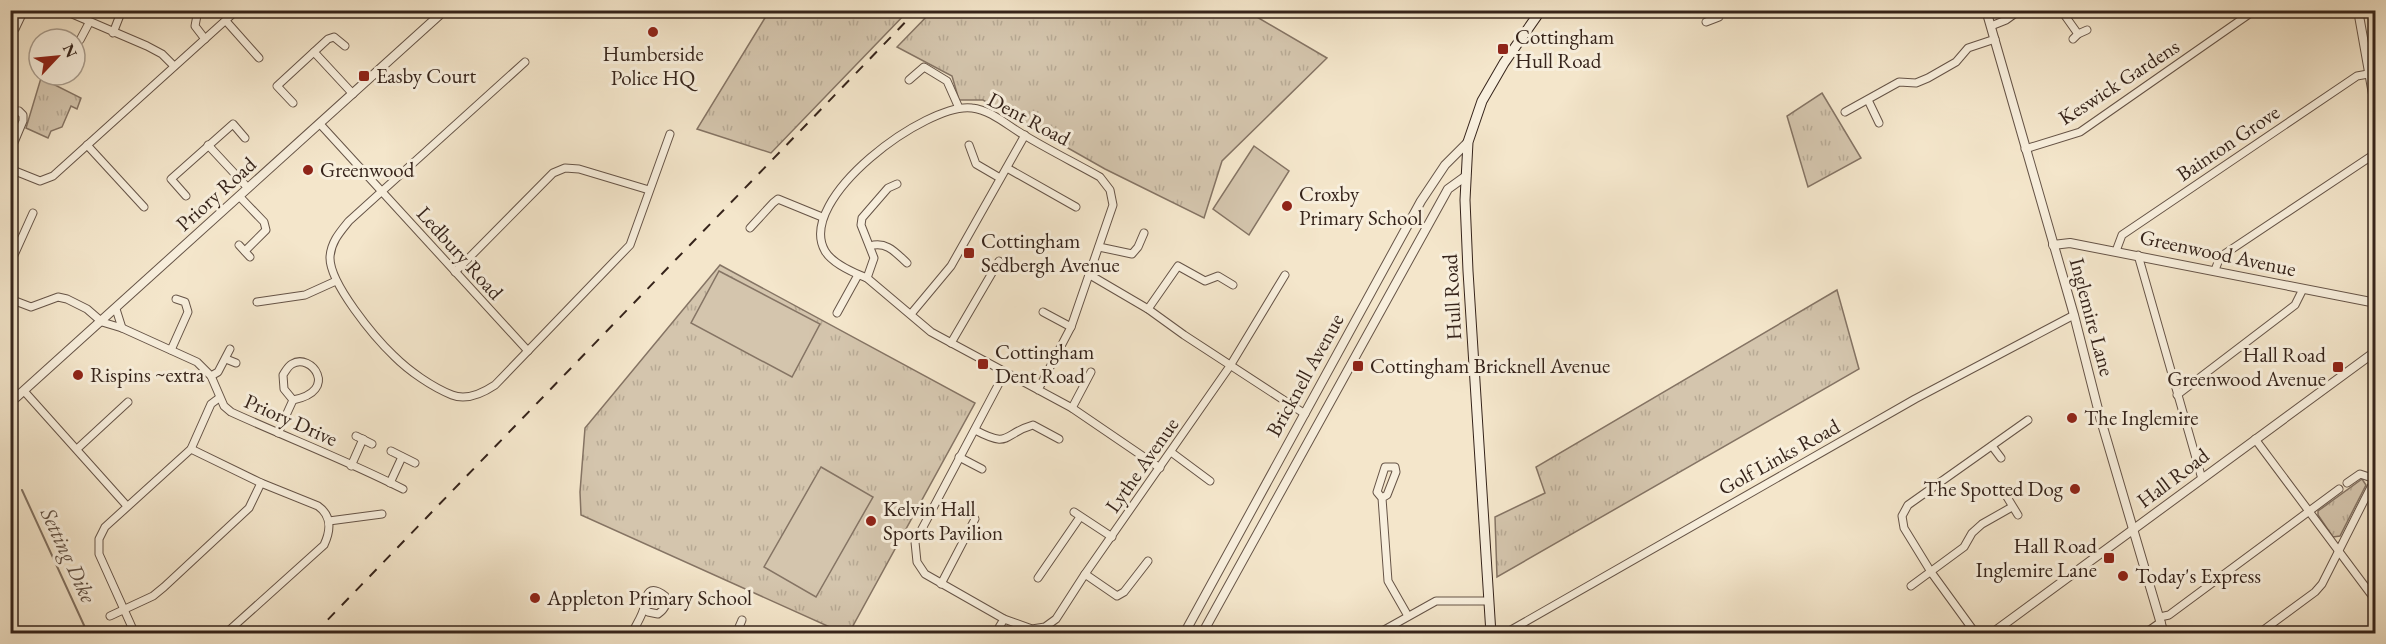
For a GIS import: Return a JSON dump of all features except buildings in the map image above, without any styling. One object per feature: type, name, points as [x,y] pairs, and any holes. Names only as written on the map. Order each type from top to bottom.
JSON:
[{"type":"main road","name":"Hull Road","points":[[1491,633],[1468,280],[1466,177],[1468,142],[1482,101],[1504,63],[1541,10]]},
{"type":"street","points":[[10,28],[15,30],[24,10]]},
{"type":"street","points":[[63,10],[162,54],[174,66]]},
{"type":"street","points":[[113,33],[122,10]]},
{"type":"street","points":[[198,10],[195,26],[205,39]]},
{"type":"street","points":[[10,169],[40,181],[47,180],[237,10]]},
{"type":"street","name":"Priory Road","points":[[10,403],[445,10]]},
{"type":"street","name":"Inglemire Lane","points":[[1986,10],[2164,633]]},
{"type":"street","points":[[1991,26],[2006,20],[2020,10]]},
{"type":"street","points":[[2061,10],[2076,36],[2087,30]]},
{"type":"street","name":"Keswick Gardens","points":[[2025,149],[2080,132],[2255,10]]},
{"type":"street","points":[[2358,10],[2375,105]]},
{"type":"street","points":[[226,21],[259,58]]},
{"type":"street","points":[[87,27],[89,23]]},
{"type":"street","points":[[293,103],[277,87],[328,39],[334,37],[345,46]]},
{"type":"street","points":[[1845,112],[1899,82],[1916,83],[1928,78],[1956,62],[1968,48],[1995,39]]},
{"type":"street","points":[[314,52],[353,94]]},
{"type":"street","points":[[525,62],[349,220],[334,239],[330,257],[336,281],[366,324],[395,357],[426,380],[453,395],[482,394],[495,385],[630,245],[670,134]]},
{"type":"street","points":[[909,80],[924,67],[947,81],[959,108]]},
{"type":"street","name":"Bainton Grove","points":[[2116,251],[2122,235],[2356,76],[2368,74]]},
{"type":"street","points":[[1868,100],[1879,123]]},
{"type":"street","name":"Dent Road","points":[[822,217],[846,180],[862,165],[920,124],[959,108],[983,110],[1100,177],[1110,189],[1113,206],[1071,327],[1038,390]]},
{"type":"street","points":[[10,152],[23,121],[23,115],[19,111]]},
{"type":"street","points":[[186,196],[171,179],[233,124],[245,138]]},
{"type":"street","name":"Ledbury Road","points":[[320,124],[528,351]]},
{"type":"street","points":[[911,314],[951,266],[1024,135]]},
{"type":"street","name":"Bricknell Avenue","points":[[1184,633],[1421,201],[1445,165],[1468,142]]},
{"type":"street","points":[[87,145],[144,207]]},
{"type":"street","points":[[208,145],[248,188]]},
{"type":"street","points":[[969,145],[976,164],[1000,178]]},
{"type":"street","points":[[2215,270],[2220,257],[2376,153]]},
{"type":"street","points":[[455,272],[553,173],[565,168],[579,169],[649,190]]},
{"type":"street","points":[[1007,168],[1076,207]]},
{"type":"street","name":"Bricknell Avenue","points":[[1202,633],[1448,189],[1466,177]]},
{"type":"street","points":[[867,278],[874,258],[861,225],[862,218],[888,188],[897,184]]},
{"type":"street","points":[[240,196],[264,222],[266,230],[245,251]]},
{"type":"street","points":[[750,228],[778,199],[822,217],[820,236],[827,254],[858,275],[867,278],[931,332],[1072,408],[1160,468]]},
{"type":"street","points":[[10,264],[33,213]]},
{"type":"street","points":[[1099,247],[1132,254],[1144,233]]},
{"type":"street","name":"Greenwood Avenue","points":[[2053,245],[2070,243],[2116,251],[2376,303]]},
{"type":"street","points":[[870,246],[878,244],[886,246],[907,263]]},
{"type":"street","points":[[2138,255],[2202,479]]},
{"type":"street","points":[[951,343],[999,261]]},
{"type":"street","points":[[1148,309],[1178,266],[1205,281],[1218,276],[1233,285]]},
{"type":"street","points":[[837,312],[858,275]]},
{"type":"street","points":[[1090,275],[1148,309],[1305,414]]},
{"type":"street","name":"Lythe Avenue","points":[[1004,619],[1032,629],[1045,627],[1056,619],[1230,366],[1284,278],[1275,275]]},
{"type":"street","points":[[257,302],[305,295],[336,281]]},
{"type":"street","points":[[2177,395],[2295,305],[2303,289]]},
{"type":"street","points":[[10,299],[31,307],[58,297],[67,299],[87,309],[102,322],[122,327],[197,362],[211,376],[218,372],[230,349]]},
{"type":"street","points":[[171,350],[188,312],[185,302],[176,299]]},
{"type":"street","points":[[116,309],[122,327]]},
{"type":"street","points":[[1043,312],[1071,327]]},
{"type":"street","name":"Golf Links Road","points":[[1504,633],[1874,422],[2074,315]]},
{"type":"street","name":"Hall Road","points":[[1991,633],[2376,351]]},
{"type":"street","points":[[226,359],[236,363]]},
{"type":"street","points":[[307,363],[314,367],[318,375],[318,383],[313,393],[293,400],[284,389],[283,375],[291,364],[307,363]]},
{"type":"street","points":[[995,633],[1004,619],[925,574],[917,562],[915,542],[1005,372]]},
{"type":"street","points":[[1072,408],[1092,372]]},
{"type":"street","name":"Priory Drive","points":[[211,376],[219,398],[231,412],[316,447],[330,457],[403,489]]},
{"type":"street","points":[[24,392],[127,506]]},
{"type":"street","points":[[135,633],[99,554],[99,539],[105,527],[191,449],[210,404],[219,398]]},
{"type":"street","points":[[278,433],[293,400]]},
{"type":"street","points":[[77,449],[129,402]]},
{"type":"street","points":[[1976,633],[1931,572],[1904,528],[1902,516],[1908,505],[2028,420]]},
{"type":"street","points":[[975,430],[994,440],[1004,440],[1034,425],[1059,438]]},
{"type":"street","points":[[351,466],[360,437],[372,444]]},
{"type":"street","points":[[2255,439],[2376,601]]},
{"type":"street","points":[[1992,446],[2001,458]]},
{"type":"street","points":[[191,449],[261,483],[318,506],[324,511],[329,521],[329,534],[324,545],[225,633]]},
{"type":"street","points":[[391,451],[415,463]]},
{"type":"street","points":[[1171,452],[1210,481]]},
{"type":"street","points":[[390,483],[402,457]]},
{"type":"street","points":[[959,457],[982,469]]},
{"type":"street","points":[[2258,633],[2315,592],[2375,478],[2360,474],[2347,483]]},
{"type":"street","points":[[110,616],[153,596],[164,587],[249,508],[261,483]]},
{"type":"street","points":[[2144,633],[2339,489]]},
{"type":"street","points":[[2007,497],[2018,515]]},
{"type":"street","points":[[1382,498],[1388,581],[1408,616]]},
{"type":"street","points":[[1911,586],[1964,547],[1972,533],[1983,524],[2012,507]]},
{"type":"street","points":[[1074,512],[1112,537]]},
{"type":"street","points":[[329,521],[382,514]]},
{"type":"street","points":[[1038,578],[1080,517]]},
{"type":"street","points":[[941,584],[975,519]]},
{"type":"street","points":[[1085,574],[1118,596],[1124,592],[1148,561]]},
{"type":"street","points":[[1377,633],[1436,601],[1489,601]]},
{"type":"street","points":[[632,633],[644,607]]},
{"type":"street","points":[[736,633],[742,620]]},
{"type":"green space","points":[[1245,10],[1327,58],[1222,161],[1204,218],[1105,169],[983,100],[959,100],[952,76],[897,47],[932,11]]},
{"type":"green space","points":[[766,11],[908,11],[771,153],[697,129],[768,13]]},
{"type":"green space","points":[[38,87],[59,87],[81,98],[77,109],[71,106],[62,127],[51,131],[48,138],[26,128]]},
{"type":"green space","points":[[1822,93],[1861,158],[1808,187],[1787,116]]},
{"type":"green space","points":[[1254,146],[1289,171],[1249,235],[1213,209]]},
{"type":"green space","points":[[720,265],[975,403],[849,633],[843,633],[581,515],[580,492],[585,428]]},
{"type":"green space","points":[[719,271],[820,324],[792,377],[691,323]]},
{"type":"green space","points":[[1837,290],[1859,369],[1497,577],[1495,517],[1545,493],[1536,467]]},
{"type":"green space","points":[[821,467],[873,497],[816,597],[764,567]]},
{"type":"green space","points":[[2362,479],[2366,485],[2340,536],[2333,537],[2318,515],[2318,511]]},
{"type":"waterway","name":"Setting Dike","points":[[22,490],[88,634]]},
{"type":"railway","points":[[314,634],[917,10]]},
{"type":"place","name":"Humberside Police HQ","points":[[653,32]]},
{"type":"place","name":"Cottingham Hull Road","points":[[1503,49]]},
{"type":"place","name":"Easby Court","points":[[364,76]]},
{"type":"place","name":"Greenwood","points":[[308,170]]},
{"type":"place","name":"Croxby Primary School","points":[[1287,206]]},
{"type":"place","name":"Cottingham Sedbergh Avenue","points":[[969,253]]},
{"type":"place","name":"Cottingham Dent Road","points":[[983,364]]},
{"type":"place","name":"Cottingham Bricknell Avenue","points":[[1358,366]]},
{"type":"place","name":"Hall Road Greenwood Avenue","points":[[2338,367]]},
{"type":"place","name":"Rispins ~extra","points":[[78,375]]},
{"type":"place","name":"The Inglemire","points":[[2072,418]]},
{"type":"place","name":"The Spotted Dog","points":[[2075,489]]},
{"type":"place","name":"Kelvin Hall Sports Pavilion","points":[[871,521]]},
{"type":"place","name":"Hall Road Inglemire Lane","points":[[2109,558]]},
{"type":"place","name":"Today's Express","points":[[2123,576]]},
{"type":"place","name":"Appleton Primary School","points":[[535,598]]}]
